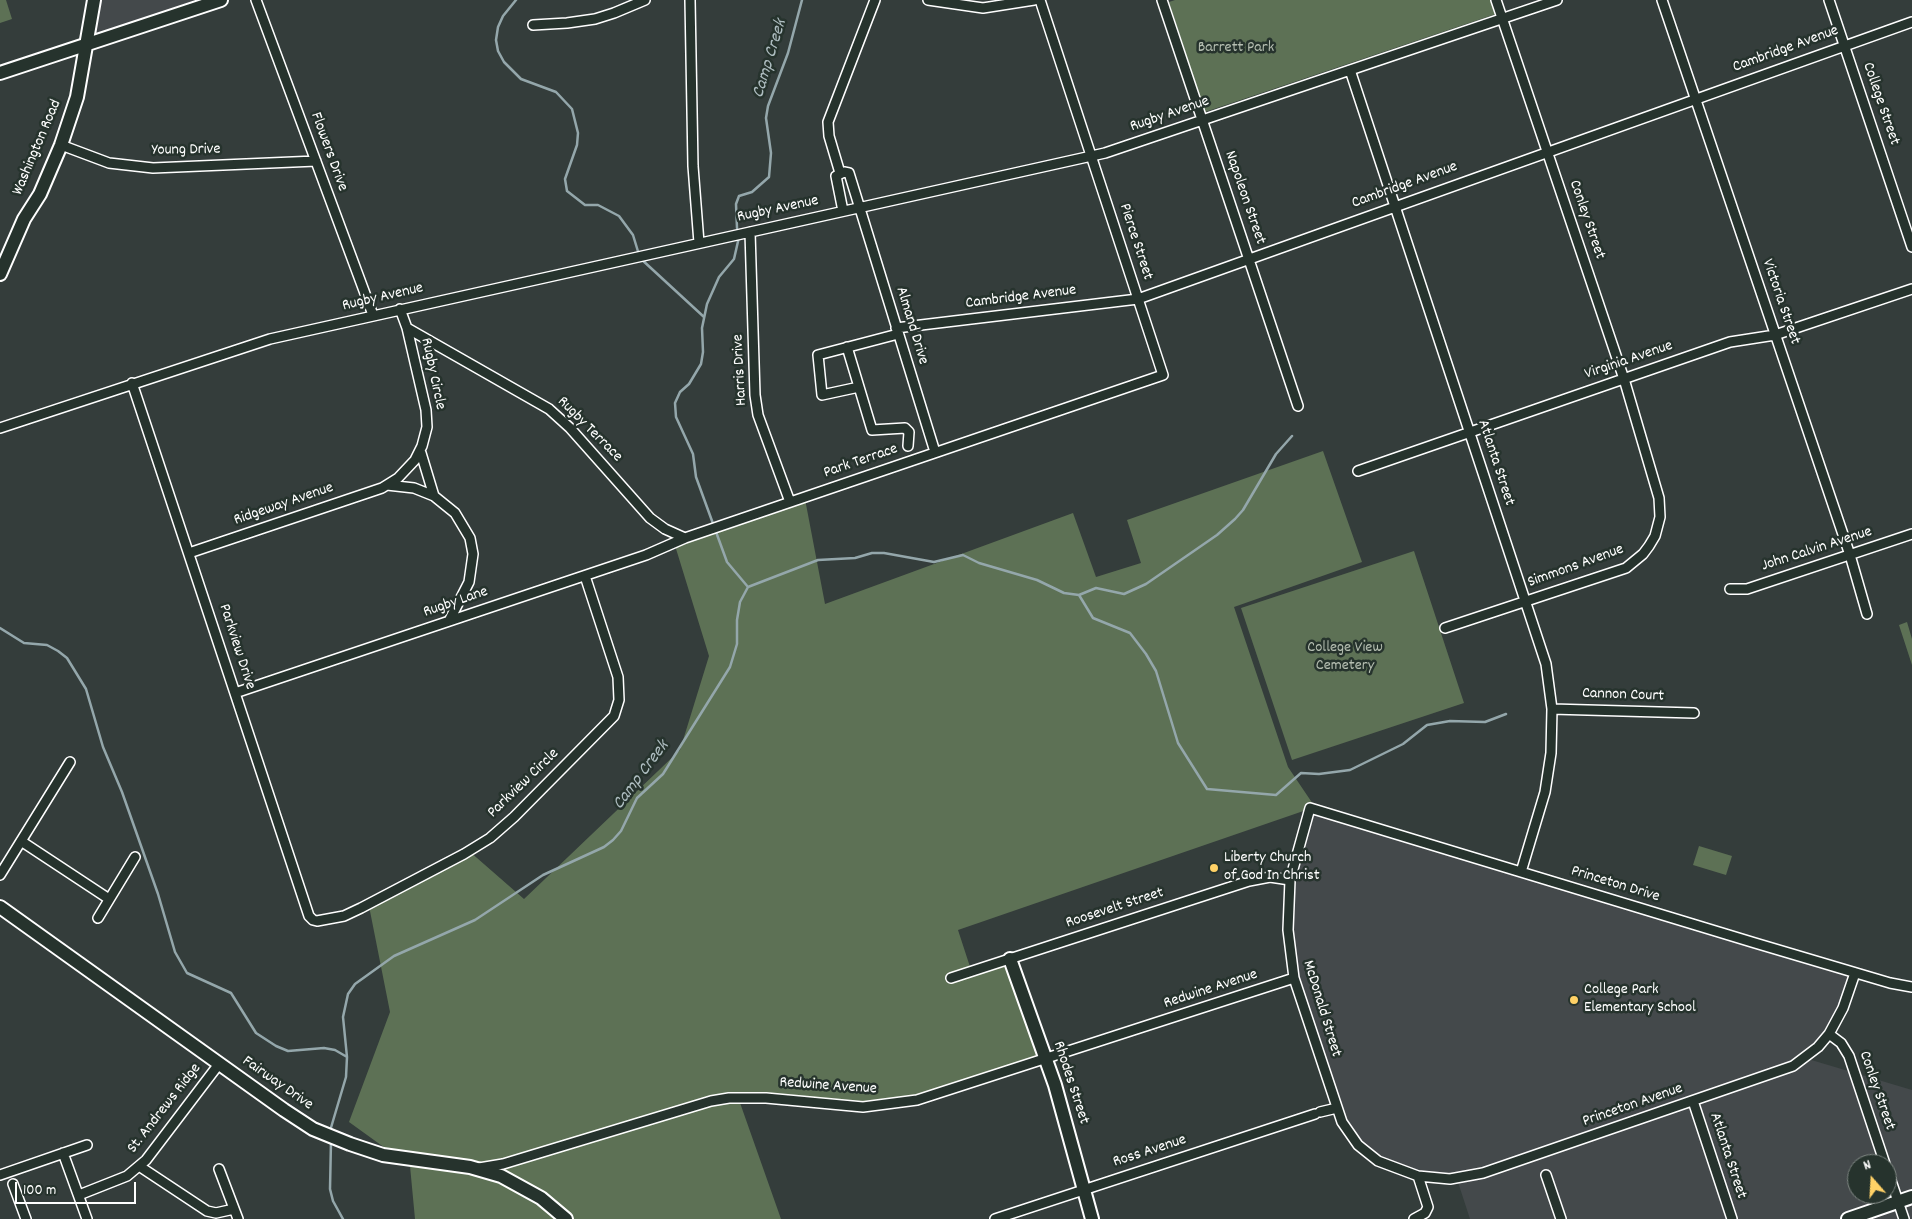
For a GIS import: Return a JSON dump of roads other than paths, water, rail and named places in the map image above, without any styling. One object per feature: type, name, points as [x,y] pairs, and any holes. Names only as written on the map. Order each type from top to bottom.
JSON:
[{"type":"street","name":"Washington Road","points":[[0,274],[24,219],[40,194],[61,145],[77,97],[94,0]]},
{"type":"street","points":[[0,73],[221,0]]},
{"type":"street","name":"Flowers Drive","points":[[256,0],[373,315]]},
{"type":"street","points":[[533,25],[567,23],[595,18],[614,13],[645,0]]},
{"type":"street","points":[[690,0],[693,166],[699,243]]},
{"type":"street","points":[[843,211],[836,176],[840,173],[829,136],[828,122],[875,0]]},
{"type":"street","points":[[928,0],[983,8],[1034,0]]},
{"type":"street","name":"Pierce Street","points":[[1040,0],[1163,375],[1046,415]]},
{"type":"street","name":"Napoleon Street","points":[[1162,0],[1298,406]]},
{"type":"street","name":"Conley Street","points":[[1496,0],[1624,379],[1645,450]]},
{"type":"street","name":"Rugby Avenue","points":[[0,428],[270,338],[1092,156],[1557,0]]},
{"type":"street","name":"Victoria Street","points":[[1662,0],[1850,555],[1867,614]]},
{"type":"street","name":"College Street","points":[[1829,0],[1912,247]]},
{"type":"street","name":"Cambridge Avenue","points":[[859,387],[822,395],[818,354],[848,347],[897,331],[1138,299],[1912,22]]},
{"type":"street","name":"Atlanta Street","points":[[1350,70],[1546,664],[1552,709],[1551,753],[1547,782],[1521,872]]},
{"type":"street","name":"Young Drive","points":[[61,145],[110,163],[153,168],[316,162]]},
{"type":"street","name":"Almand Drive","points":[[840,173],[849,173],[858,208],[935,452]]},
{"type":"street","name":"Harris Drive","points":[[750,232],[757,408],[790,502]]},
{"type":"street","name":"Virginia Avenue","points":[[1358,471],[1730,342],[1775,334],[1912,289]]},
{"type":"street","name":"Rugby Circle","points":[[400,309],[407,328],[426,410],[426,427],[421,453]]},
{"type":"street","name":"Rugby Terrace","points":[[407,328],[549,409],[570,428],[650,518],[665,529],[685,538]]},
{"type":"street","points":[[848,347],[872,430],[905,428],[909,432],[908,446]]},
{"type":"street","name":"Parkview Drive","points":[[132,383],[310,916],[313,920]]},
{"type":"street","name":"Park Terrace","points":[[685,538],[1046,415]]},
{"type":"street","name":"Simmons Avenue","points":[[1444,628],[1626,568],[1643,554],[1655,536],[1660,517],[1659,498],[1645,450]]},
{"type":"street","points":[[387,485],[408,469],[421,453]]},
{"type":"street","points":[[421,453],[434,496]]},
{"type":"street","points":[[387,485],[414,488],[434,496],[455,513],[464,525],[470,538],[473,554],[469,582],[448,621]]},
{"type":"street","name":"Ridgeway Avenue","points":[[189,553],[387,485]]},
{"type":"street","name":"John Calvin Avenue","points":[[1730,589],[1747,589],[1912,534]]},
{"type":"street","name":"Rugby Lane","points":[[235,693],[646,555],[685,538]]},
{"type":"street","name":"Parkview Circle","points":[[313,920],[317,921],[344,916],[464,854],[490,838],[514,817],[614,716],[619,700],[618,677],[585,576]]},
{"type":"street","name":"Cannon Court","points":[[1552,709],[1694,713]]},
{"type":"street","points":[[0,875],[70,762]]},
{"type":"street","name":"Princeton Drive","points":[[1310,808],[1855,973],[1912,987]]},
{"type":"street","name":"McDonald Street","points":[[1310,808],[1290,880],[1288,930],[1294,978],[1337,1108],[1349,1134],[1367,1154],[1390,1168],[1418,1176]]},
{"type":"street","points":[[21,841],[109,899]]},
{"type":"street","points":[[98,918],[135,857]]},
{"type":"street","name":"Roosevelt Street","points":[[951,978],[1249,881],[1270,877],[1290,880]]},
{"type":"street","name":"Fairway Drive","points":[[0,907],[300,1121],[329,1136],[383,1155],[470,1167],[515,1182],[541,1198],[566,1219]]},
{"type":"street","name":"Rhodes Street","points":[[1010,959],[1046,1059],[1092,1219]]},
{"type":"street","name":"Princeton Avenue","points":[[1418,1176],[1450,1178],[1483,1173],[1793,1066],[1812,1052],[1829,1034],[1843,1008],[1855,973]]},
{"type":"street","name":"Redwine Avenue","points":[[470,1167],[482,1168],[503,1164],[712,1101],[748,1097],[846,1107],[880,1106],[938,1095],[1294,978]]},
{"type":"street","name":"Conley Street","points":[[1829,1034],[1841,1043],[1849,1056],[1882,1154]]},
{"type":"street","name":"St. Andrews Ridge","points":[[79,1195],[127,1176],[146,1160],[219,1064]]},
{"type":"street","name":"Atlanta Street","points":[[1693,1102],[1732,1219]]},
{"type":"street","name":"Ross Avenue","points":[[995,1219],[1337,1108]]},
{"type":"street","points":[[0,1174],[87,1145]]},
{"type":"street","points":[[63,1153],[87,1219]]},
{"type":"street","points":[[139,1166],[207,1211],[216,1213],[234,1210]]},
{"type":"street","points":[[219,1169],[238,1219]]},
{"type":"street","points":[[1546,1175],[1561,1219]]},
{"type":"street","points":[[1414,1219],[1425,1213],[1428,1207],[1418,1176]]},
{"type":"street","points":[[13,1184],[25,1219]]},
{"type":"street","points":[[1848,1219],[1912,1197]]},
{"type":"street","points":[[1897,1199],[1904,1219]]},
{"type":"waterway","points":[[516,0],[503,16],[498,27],[496,40],[498,51],[504,62],[521,79],[556,92],[572,109],[578,133],[577,145],[565,179],[567,191],[585,205],[598,205],[619,216],[633,235],[640,258],[704,317]]},
{"type":"waterway","name":"Camp Creek","points":[[737,228],[736,204],[739,196],[752,192],[769,177],[771,153],[766,118],[768,106],[788,53],[802,0]]},
{"type":"waterway","name":"Camp Creek","points":[[739,237],[734,259],[719,277],[707,304],[702,328],[703,352],[701,364],[689,384],[680,392],[675,403],[676,417],[693,454],[696,477],[727,562],[748,587]]},
{"type":"waterway","points":[[748,587],[818,560],[855,558],[872,553],[884,553],[934,562],[963,555],[979,563],[1037,580],[1064,593],[1079,595],[1096,588],[1124,594],[1146,584],[1217,535],[1235,519],[1243,510],[1276,454],[1292,436]]},
{"type":"waterway","name":"Camp Creek","points":[[330,1131],[346,1077],[347,1057],[343,1017],[348,994],[355,984],[394,956],[475,920],[543,875],[604,847],[613,840],[621,831],[637,798],[663,774],[730,667],[737,644],[737,620],[740,602],[748,587]]},
{"type":"waterway","points":[[1079,595],[1093,618],[1130,633],[1146,654],[1156,671],[1178,743],[1207,789],[1276,795],[1301,773],[1319,774],[1350,770],[1403,744],[1427,725],[1450,721],[1485,722],[1506,714]]},
{"type":"waterway","points":[[0,628],[24,643],[47,645],[58,651],[67,658],[86,689],[103,747],[122,792],[158,894],[175,952],[187,973],[231,993],[256,1033],[276,1046],[288,1051],[324,1048],[335,1050],[347,1057]]},
{"type":"waterway","name":"Camp Creek","points":[[331,1141],[330,1189],[333,1201],[343,1219]]},
{"type":"place","name":"Liberty Church of God In Christ","points":[[1214,868]]},
{"type":"place","name":"College Park Elementary School","points":[[1574,1000]]},
{"type":"park label","name":"Barrett Park","points":[[1236,49]]},
{"type":"park label","name":"College View Cemetery","points":[[1345,658]]}]
